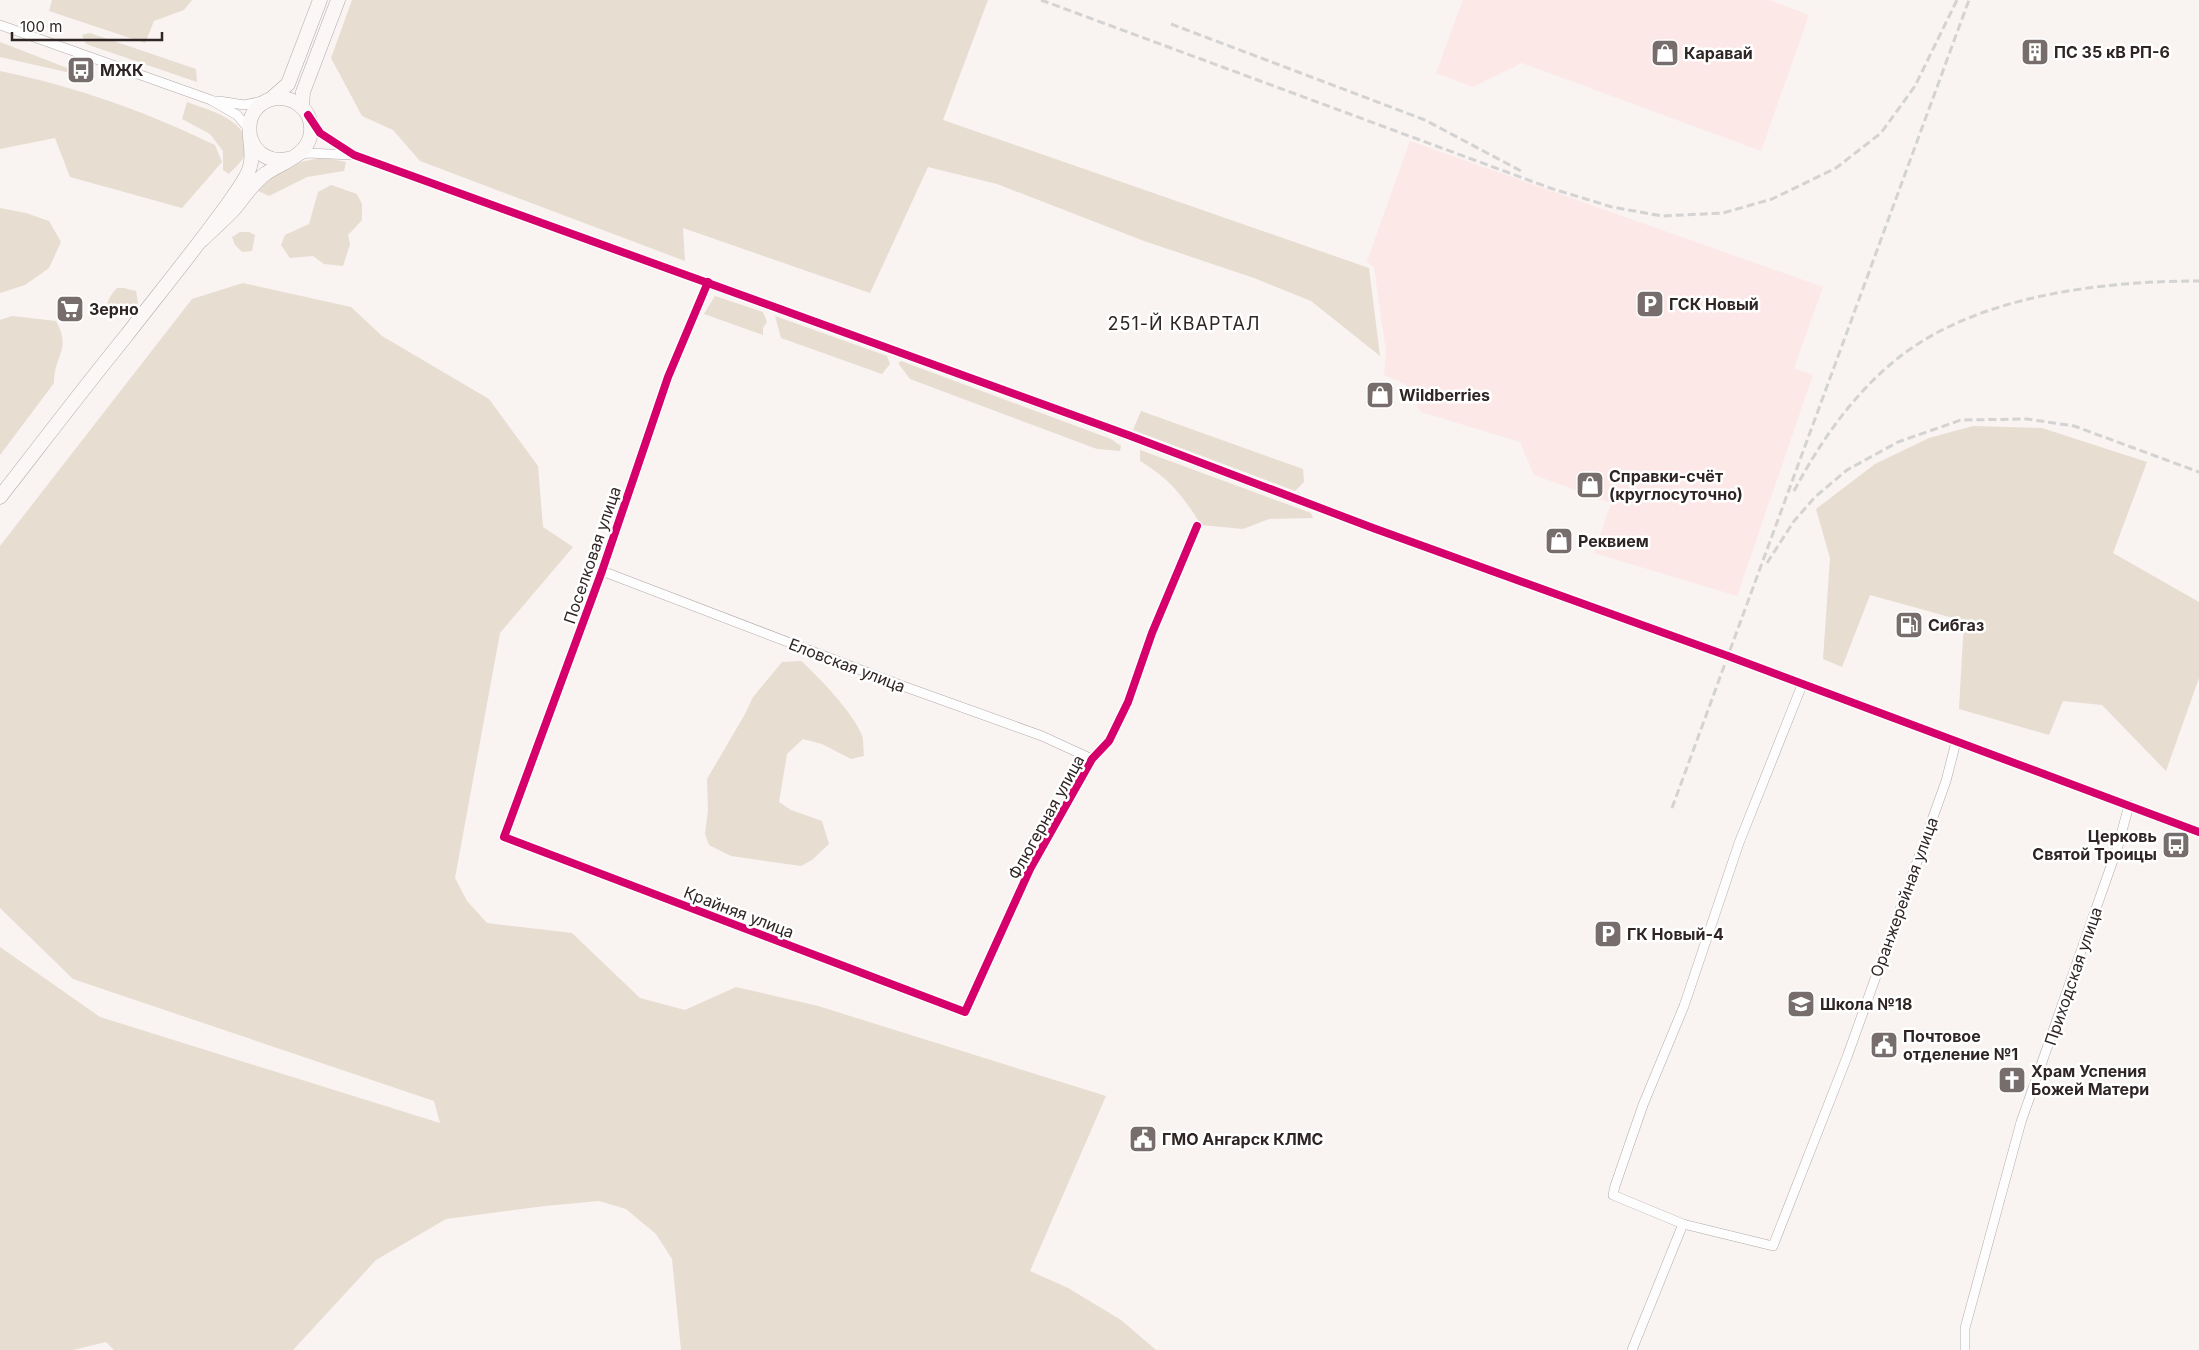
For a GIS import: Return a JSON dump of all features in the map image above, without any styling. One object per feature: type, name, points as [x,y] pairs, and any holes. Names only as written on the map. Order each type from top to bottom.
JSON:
[{"type":"main road","points":[[0,497],[202,240],[247,174],[252,155],[249,129],[254,112],[288,84],[320,0]]},
{"type":"main road","points":[[202,240],[234,209],[262,176],[293,158],[306,147],[311,137],[312,126],[305,111],[302,96],[338,0]]},
{"type":"main road","points":[[268,100],[284,98],[294,100],[305,111]]},
{"type":"main road","points":[[249,129],[253,144],[261,154],[278,160],[293,158]]},
{"type":"street","points":[[0,25],[212,100],[244,105],[268,100]]},
{"type":"street","points":[[212,100],[236,114],[249,129]]},
{"type":"street","points":[[305,111],[320,133],[354,155],[1128,435],[1373,528],[2199,832]]},
{"type":"street","points":[[293,158],[307,153],[354,155]]},
{"type":"street","name":"Поселковая улица","points":[[504,837],[602,571],[668,377],[708,282]]},
{"type":"street","name":"Флюгерная улица","points":[[965,1012],[1030,869],[1092,760],[1109,741],[1128,702],[1152,633],[1197,526]]},
{"type":"street","name":"Еловская улица","points":[[602,571],[900,685],[1042,736],[1092,760]]},
{"type":"street","points":[[1632,1350],[1683,1224],[1613,1195],[1643,1105],[1690,988],[1739,843],[1802,685]]},
{"type":"street","name":"Оранжерейная улица","points":[[1683,1224],[1773,1246],[1847,1057],[1946,781],[1956,742]]},
{"type":"street","name":"Приходская улица","points":[[1965,1350],[1965,1328],[2021,1122],[2118,846],[2129,805]]},
{"type":"street","name":"Крайняя улица","points":[[504,837],[965,1012]]},
{"type":"shaded area","points":[[52,0],[192,0],[184,10],[154,21],[145,43],[49,11]]},
{"type":"shaded area","points":[[352,0],[988,0],[943,120],[1369,268],[1380,356],[1311,301],[1254,278],[1144,241],[997,184],[928,167],[870,293],[683,228],[685,261],[420,161],[393,130],[362,116],[331,58]]},
{"type":"shaded area","name":"Каравай","points":[[1463,0],[1770,0],[1809,15],[1761,151],[1522,63],[1473,87],[1436,73]]},
{"type":"shaded area","points":[[90,33],[196,69],[197,82],[86,44],[82,35]]},
{"type":"shaded area","points":[[0,42],[93,78],[0,57]]},
{"type":"shaded area","points":[[0,71],[83,92],[137,111],[215,145],[222,162],[182,208],[70,177],[55,138],[0,149]]},
{"type":"shaded area","points":[[187,102],[229,119],[243,134],[246,144],[244,156],[229,174],[223,170],[223,151],[210,134],[182,119]]},
{"type":"shaded area","points":[[1410,141],[1823,287],[1794,368],[1813,375],[1737,596],[1594,553],[1611,503],[1534,475],[1520,442],[1421,412],[1405,384],[1384,375],[1386,351],[1374,268],[1367,261]]},
{"type":"shaded area","points":[[326,158],[346,162],[344,171],[307,177],[269,196],[258,191],[280,170],[288,166]]},
{"type":"shaded area","points":[[331,185],[357,194],[362,204],[362,220],[348,235],[350,244],[343,266],[324,264],[313,256],[290,258],[281,245],[285,235],[309,224],[318,192]]},
{"type":"shaded area","points":[[0,208],[26,213],[49,221],[61,242],[49,268],[25,285],[0,293]]},
{"type":"shaded area","points":[[240,232],[249,232],[255,235],[252,251],[242,252],[235,245],[232,237]]},
{"type":"shaded area","points":[[243,283],[351,307],[382,336],[489,399],[538,466],[543,527],[573,547],[500,633],[455,878],[467,901],[487,923],[572,933],[640,998],[685,1010],[736,987],[818,1006],[1106,1096],[1030,1271],[1068,1288],[1121,1320],[1156,1350],[681,1350],[672,1259],[656,1234],[626,1209],[599,1201],[446,1219],[376,1260],[293,1350],[114,1350],[106,1342],[73,1350],[0,1350],[0,947],[100,1017],[440,1123],[434,1101],[73,979],[0,908],[0,546],[192,299]]},
{"type":"shaded area","points":[[117,288],[136,291],[138,303],[132,309],[125,312],[109,310],[108,301]]},
{"type":"shaded area","points":[[715,296],[763,312],[767,322],[763,328],[763,335],[704,314]]},
{"type":"shaded area","points":[[12,316],[56,321],[61,331],[62,346],[54,383],[0,455],[0,320]]},
{"type":"shaded area","points":[[775,316],[887,356],[890,364],[882,374],[781,338]]},
{"type":"shaded area","points":[[901,361],[1111,439],[1121,446],[1120,451],[1097,449],[910,379],[898,363]]},
{"type":"shaded area","points":[[1141,411],[1303,469],[1304,482],[1295,491],[1133,430]]},
{"type":"shaded area","points":[[1973,426],[2042,428],[2147,462],[2113,553],[2199,602],[2199,678],[2166,771],[2102,705],[2063,701],[2049,735],[1959,709],[1964,621],[1870,595],[1842,667],[1823,659],[1830,558],[1816,509],[1875,464],[1929,438]]},
{"type":"shaded area","points":[[1140,450],[1311,513],[1313,518],[1269,519],[1243,529],[1201,525],[1168,481],[1140,461]]},
{"type":"shaded area","points":[[801,661],[834,695],[857,724],[863,738],[864,756],[851,759],[822,744],[803,739],[787,754],[779,802],[791,810],[822,821],[829,844],[812,860],[801,866],[731,856],[709,845],[705,834],[708,810],[707,779],[753,697],[782,662]]},
{"type":"railway","points":[[1041,0],[1550,188],[1612,207],[1662,216],[1723,213],[1772,199],[1836,168],[1881,133],[1915,86],[1957,0]]},
{"type":"railway","points":[[1672,808],[1969,0]]},
{"type":"railway","points":[[1171,24],[1425,120],[1523,172]]},
{"type":"railway","points":[[1794,491],[1828,435],[1855,400],[1885,369],[1902,355],[1934,335],[1968,318],[2005,305],[2044,296],[2123,284],[2199,281]]},
{"type":"railway","points":[[1767,563],[1794,521],[1815,497],[1847,470],[1898,442],[1961,420],[2027,419],[2074,426],[2199,472]]},
{"type":"cycle path","points":[[308,115],[320,133],[354,155],[1128,435],[1373,528],[1728,656],[2199,832]]},
{"type":"cycle path","points":[[708,282],[668,377],[602,571],[504,837],[965,1012],[1030,869],[1092,759],[1109,741],[1128,702],[1152,633],[1197,526]]},
{"type":"place","name":"ПС 35 кВ РП-6","points":[[2035,52]]},
{"type":"place","name":"Каравай","points":[[1665,53]]},
{"type":"place","name":"МЖК","points":[[81,70]]},
{"type":"place","name":"ГСК Новый","points":[[1650,304]]},
{"type":"place","name":"Зерно","points":[[70,309]]},
{"type":"place","name":"Wildberries","points":[[1380,395]]},
{"type":"place","name":"Справки-счёт (круглосуточно)","points":[[1590,485]]},
{"type":"place","name":"Реквием","points":[[1559,541]]},
{"type":"place","name":"Сибгаз","points":[[1909,625]]},
{"type":"place","name":"Церковь Святой Троицы","points":[[2176,845]]},
{"type":"place","name":"ГК Новый-4","points":[[1608,934]]},
{"type":"place","name":"Школа №18","points":[[1801,1004]]},
{"type":"place","name":"Почтовое отделение №1","points":[[1884,1045]]},
{"type":"place","name":"Храм Успения Божей Матери","points":[[2012,1080]]},
{"type":"place","name":"ГМО Ангарск КЛМС","points":[[1143,1139]]},
{"type":"district","name":"251-Й КВАРТАЛ","points":[[1184,324]]}]
